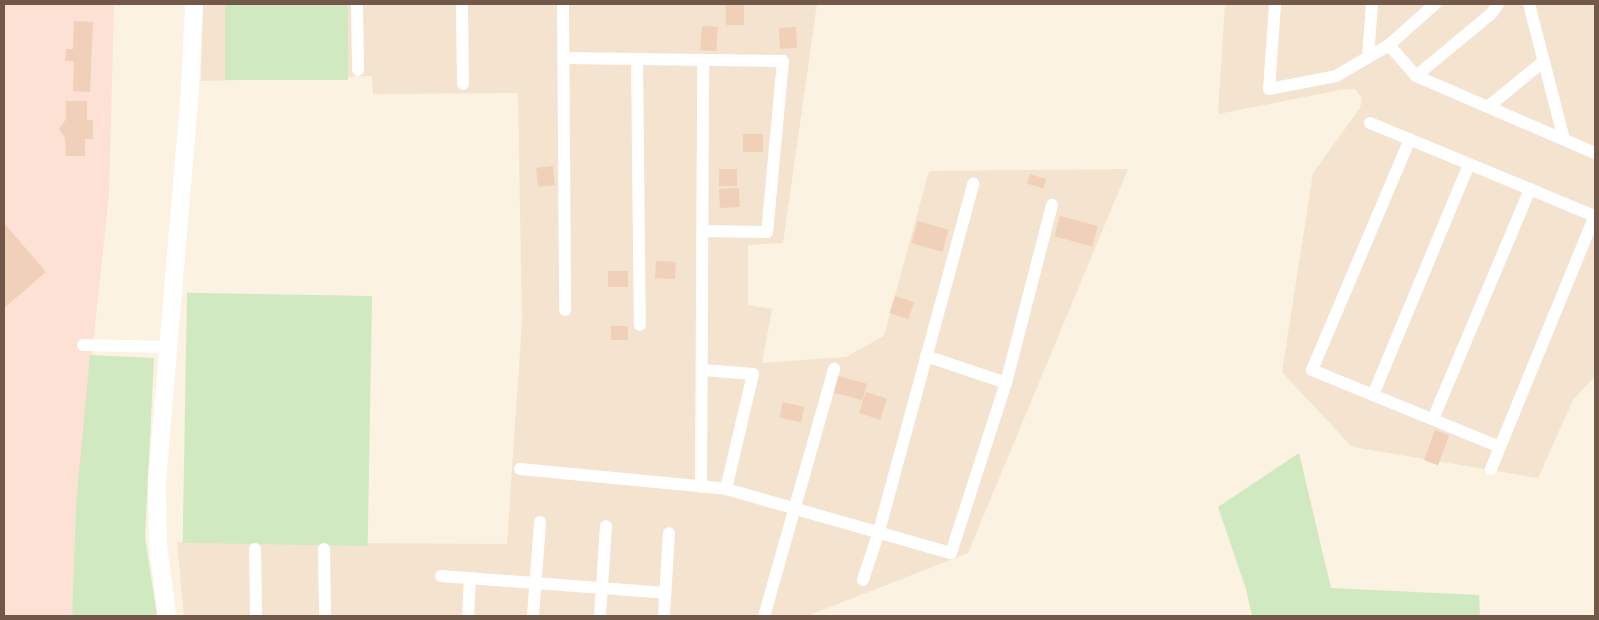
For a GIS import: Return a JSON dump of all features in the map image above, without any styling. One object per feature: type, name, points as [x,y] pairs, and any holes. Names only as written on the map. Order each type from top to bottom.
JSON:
[{"type":"main road","points":[[167,616],[158,546],[157,482],[190,87],[194,4]]},
{"type":"street","points":[[357,4],[358,70]]},
{"type":"street","points":[[462,4],[463,84]]},
{"type":"street","points":[[563,4],[565,310]]},
{"type":"street","points":[[1275,4],[1269,89],[1336,76],[1389,45],[1435,4]]},
{"type":"street","points":[[1368,57],[1372,4]]},
{"type":"street","points":[[1416,76],[1491,14],[1498,4]]},
{"type":"street","points":[[1529,4],[1564,140]]},
{"type":"street","points":[[1389,45],[1416,76],[1595,153]]},
{"type":"street","points":[[563,58],[783,61],[767,232],[704,231]]},
{"type":"street","points":[[638,59],[640,325]]},
{"type":"street","points":[[1489,106],[1544,60]]},
{"type":"street","points":[[701,487],[704,370],[703,61]]},
{"type":"street","points":[[1370,123],[1595,216],[1491,469]]},
{"type":"street","points":[[1410,139],[1312,370],[1500,447]]},
{"type":"street","points":[[1373,395],[1469,164]]},
{"type":"street","points":[[863,580],[879,531],[973,184]]},
{"type":"street","points":[[1433,419],[1530,189]]},
{"type":"street","points":[[520,469],[726,489],[951,552],[1006,383],[1052,205]]},
{"type":"street","points":[[84,345],[168,347]]},
{"type":"street","points":[[926,356],[1006,383]]},
{"type":"street","points":[[766,613],[797,508],[834,369]]},
{"type":"street","points":[[704,370],[753,374],[726,489]]},
{"type":"street","points":[[534,616],[540,522]]},
{"type":"street","points":[[600,616],[606,526]]},
{"type":"street","points":[[664,616],[669,533]]},
{"type":"street","points":[[255,549],[256,616]]},
{"type":"street","points":[[324,549],[325,616]]},
{"type":"street","points":[[441,576],[665,593]]},
{"type":"street","points":[[468,616],[470,578]]},
{"type":"shaded area","points":[[4,4],[114,4],[109,194],[76,504],[72,616],[4,616]]},
{"type":"shaded area","points":[[203,4],[817,4],[783,243],[748,245],[748,305],[772,309],[762,363],[846,357],[884,336],[929,171],[1128,169],[968,553],[807,616],[184,616],[177,542],[507,544],[522,322],[518,93],[373,94],[372,76],[201,81]]},
{"type":"shaded area","points":[[1225,4],[1595,4],[1595,376],[1573,400],[1538,478],[1352,447],[1282,372],[1313,173],[1360,108],[1362,98],[1355,89],[1340,90],[1218,114]]},
{"type":"green space","points":[[225,4],[348,4],[348,80],[225,80]]},
{"type":"green space","points":[[187,293],[372,296],[368,546],[183,543]]},
{"type":"green space","points":[[90,355],[154,358],[145,537],[157,616],[72,616],[76,504]]},
{"type":"green space","points":[[1299,453],[1331,588],[1479,595],[1480,616],[1252,616],[1246,589],[1218,507]]},
{"type":"building","points":[[726,4],[744,4],[744,25],[726,25]]},
{"type":"building","points":[[74,21],[93,22],[90,92],[73,91],[74,61],[65,61],[66,49],[73,49]]},
{"type":"building","points":[[702,26],[718,27],[716,51],[700,50]]},
{"type":"building","points":[[796,27],[797,48],[780,49],[779,28]]},
{"type":"building","points":[[66,101],[87,101],[87,120],[93,120],[93,139],[85,139],[85,156],[66,156],[65,138],[59,129],[66,119]]},
{"type":"building","points":[[743,134],[763,134],[763,152],[743,152]]},
{"type":"building","points":[[553,166],[555,185],[538,187],[536,168]]},
{"type":"building","points":[[719,169],[737,169],[737,186],[719,186]]},
{"type":"building","points":[[1030,174],[1046,179],[1043,189],[1027,184]]},
{"type":"building","points":[[739,188],[740,207],[720,208],[719,189]]},
{"type":"building","points":[[1060,216],[1098,226],[1092,246],[1055,236]]},
{"type":"building","points":[[918,221],[949,230],[942,252],[912,243]]},
{"type":"building","points":[[4,223],[46,272],[4,308]]},
{"type":"building","points":[[656,261],[676,262],[675,279],[655,278]]},
{"type":"building","points":[[608,271],[628,271],[628,287],[608,287]]},
{"type":"building","points":[[895,296],[914,302],[908,319],[889,313]]},
{"type":"building","points":[[611,326],[628,326],[628,340],[611,340]]},
{"type":"building","points":[[838,376],[867,384],[863,400],[834,392]]},
{"type":"building","points":[[866,392],[887,399],[880,420],[859,413]]},
{"type":"building","points":[[783,402],[804,407],[801,423],[779,418]]},
{"type":"building","points":[[1435,430],[1449,435],[1438,465],[1424,460]]}]
